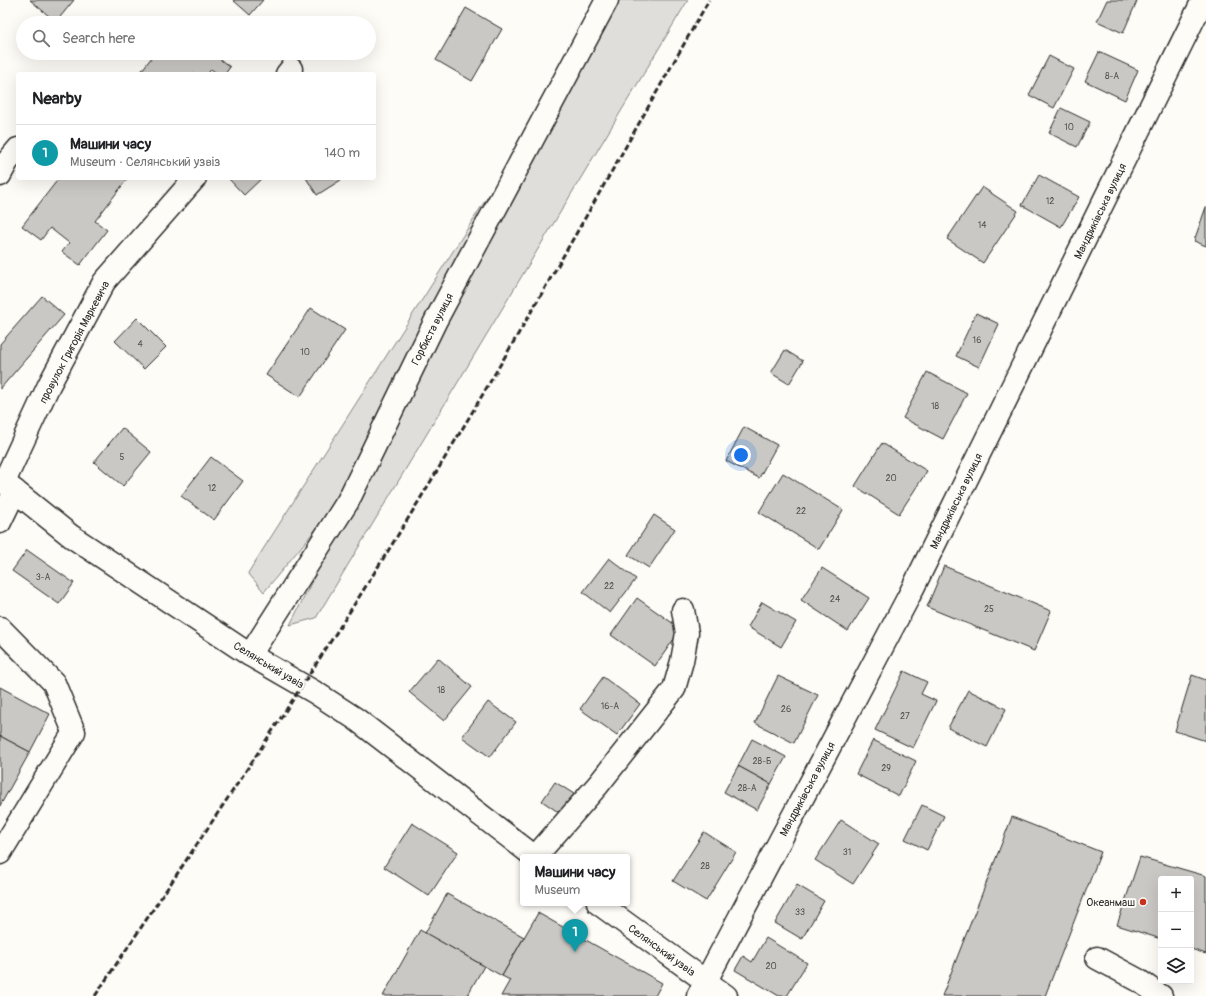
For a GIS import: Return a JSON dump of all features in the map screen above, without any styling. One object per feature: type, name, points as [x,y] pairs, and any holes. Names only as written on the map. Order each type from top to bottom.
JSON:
[{"type":"street","name":"Горбиста вулиця","points":[[250,655],[348,501],[436,320],[607,0]]},
{"type":"street","name":"Мандриківська вулиця","points":[[701,989],[908,598],[1203,0]]},
{"type":"street","points":[[0,175],[7,162],[16,151]]},
{"type":"street","name":"провулок Григорія Маркевича","points":[[0,522],[6,484],[49,385],[104,282],[193,180]]},
{"type":"street","name":"Селянський узвіз","points":[[6,484],[71,536],[250,655],[316,693],[356,719],[531,854]]},
{"type":"street","points":[[538,854],[598,785],[674,689],[682,661],[687,633],[683,610]]},
{"type":"street","points":[[0,628],[54,683],[74,732],[0,853]]},
{"type":"street","name":"Селянський узвіз","points":[[602,906],[701,989],[726,996]]},
{"type":"street","points":[[1097,958],[1138,980],[1161,996]]},
{"type":"shaded area","points":[[613,0],[688,0],[316,618],[290,625],[342,522],[339,501],[264,592],[248,573]]},
{"type":"building","points":[[30,0],[74,0],[61,16],[49,16]]},
{"type":"building","points":[[233,0],[263,0],[250,15]]},
{"type":"building","points":[[1107,0],[1137,1],[1123,33],[1097,21]]},
{"type":"building","points":[[466,8],[502,29],[472,81],[436,60]]},
{"type":"building","points":[[1099,52],[1138,70],[1125,100],[1085,81]]},
{"type":"building","points":[[1049,56],[1074,69],[1054,108],[1029,95]]},
{"type":"building","points":[[150,60],[221,60],[230,67],[226,72],[215,72],[211,69],[209,72],[141,72]]},
{"type":"building","points":[[1061,108],[1090,122],[1077,147],[1049,133]]},
{"type":"building","points":[[1039,175],[1079,197],[1061,227],[1022,205]]},
{"type":"building","points":[[57,180],[126,180],[95,221],[107,230],[80,265],[62,252],[69,243],[50,228],[41,240],[22,226]]},
{"type":"building","points":[[230,180],[260,180],[244,195]]},
{"type":"building","points":[[307,180],[341,180],[317,195]]},
{"type":"building","points":[[982,187],[1018,211],[983,263],[947,239]]},
{"type":"building","points":[[1206,207],[1206,246],[1194,241]]},
{"type":"building","points":[[42,296],[64,315],[0,389],[0,344]]},
{"type":"building","points":[[311,308],[345,330],[300,397],[266,375]]},
{"type":"building","points":[[976,313],[999,324],[979,367],[956,356]]},
{"type":"building","points":[[137,318],[166,347],[144,369],[115,341]]},
{"type":"building","points":[[785,350],[803,361],[789,384],[771,373]]},
{"type":"building","points":[[927,372],[967,393],[943,439],[903,418]]},
{"type":"building","points":[[744,427],[777,445],[759,478],[726,461]]},
{"type":"building","points":[[122,428],[151,452],[123,486],[94,462]]},
{"type":"building","points":[[882,443],[927,471],[899,514],[855,486]]},
{"type":"building","points":[[211,457],[243,481],[214,520],[181,496]]},
{"type":"building","points":[[783,473],[843,510],[819,549],[759,512]]},
{"type":"building","points":[[654,515],[675,529],[649,568],[628,555]]},
{"type":"building","points":[[27,550],[74,583],[59,604],[12,571]]},
{"type":"building","points":[[609,558],[636,579],[610,613],[583,592]]},
{"type":"building","points":[[944,566],[1051,611],[1034,651],[927,607]]},
{"type":"building","points":[[822,568],[869,598],[848,631],[801,600]]},
{"type":"building","points":[[637,598],[681,629],[655,666],[611,635]]},
{"type":"building","points":[[762,602],[796,622],[781,647],[748,627]]},
{"type":"building","points":[[438,658],[472,687],[444,721],[409,692]]},
{"type":"building","points":[[904,671],[927,682],[921,694],[936,701],[913,748],[875,730]]},
{"type":"building","points":[[1192,675],[1206,680],[1206,741],[1175,731]]},
{"type":"building","points":[[778,676],[818,695],[794,743],[755,723]]},
{"type":"building","points":[[603,677],[640,704],[617,735],[580,709]]},
{"type":"building","points":[[0,687],[50,714],[30,752],[0,736]]},
{"type":"building","points":[[968,690],[1006,709],[987,747],[948,728]]},
{"type":"building","points":[[488,702],[516,722],[490,757],[462,737]]},
{"type":"building","points":[[0,736],[30,752],[0,806]]},
{"type":"building","points":[[752,739],[786,757],[771,784],[738,766]]},
{"type":"building","points":[[873,740],[916,761],[899,796],[856,774]]},
{"type":"building","points":[[738,766],[771,784],[757,810],[724,792]]},
{"type":"building","points":[[555,782],[574,794],[561,814],[542,801]]},
{"type":"building","points":[[922,805],[944,816],[927,850],[905,839]]},
{"type":"building","points":[[1012,817],[1101,852],[1045,996],[942,996]]},
{"type":"building","points":[[841,820],[879,844],[853,884],[815,860]]},
{"type":"building","points":[[412,823],[458,852],[429,896],[384,867]]},
{"type":"building","points":[[704,832],[736,852],[706,901],[673,881]]},
{"type":"building","name":"Океанмаш","points":[[1140,857],[1206,876],[1206,954],[1194,950],[1194,876],[1158,876],[1158,938],[1117,925]]},
{"type":"building","points":[[797,885],[824,901],[802,939],[775,923]]},
{"type":"building","points":[[447,894],[524,937],[502,976],[425,933]]},
{"type":"building","points":[[538,913],[662,983],[655,996],[501,996],[510,980],[502,976]]},
{"type":"building","points":[[420,930],[484,966],[467,996],[383,996]]},
{"type":"building","points":[[766,938],[807,963],[787,996],[779,996],[735,970],[743,956],[752,962]]},
{"type":"railway","points":[[95,996],[301,687],[420,499],[530,313],[709,0]]},
{"type":"place","name":"Океанмаш","points":[[1143,902]]},
{"type":"place","name":"Машини часу","points":[[575,952]]}]
